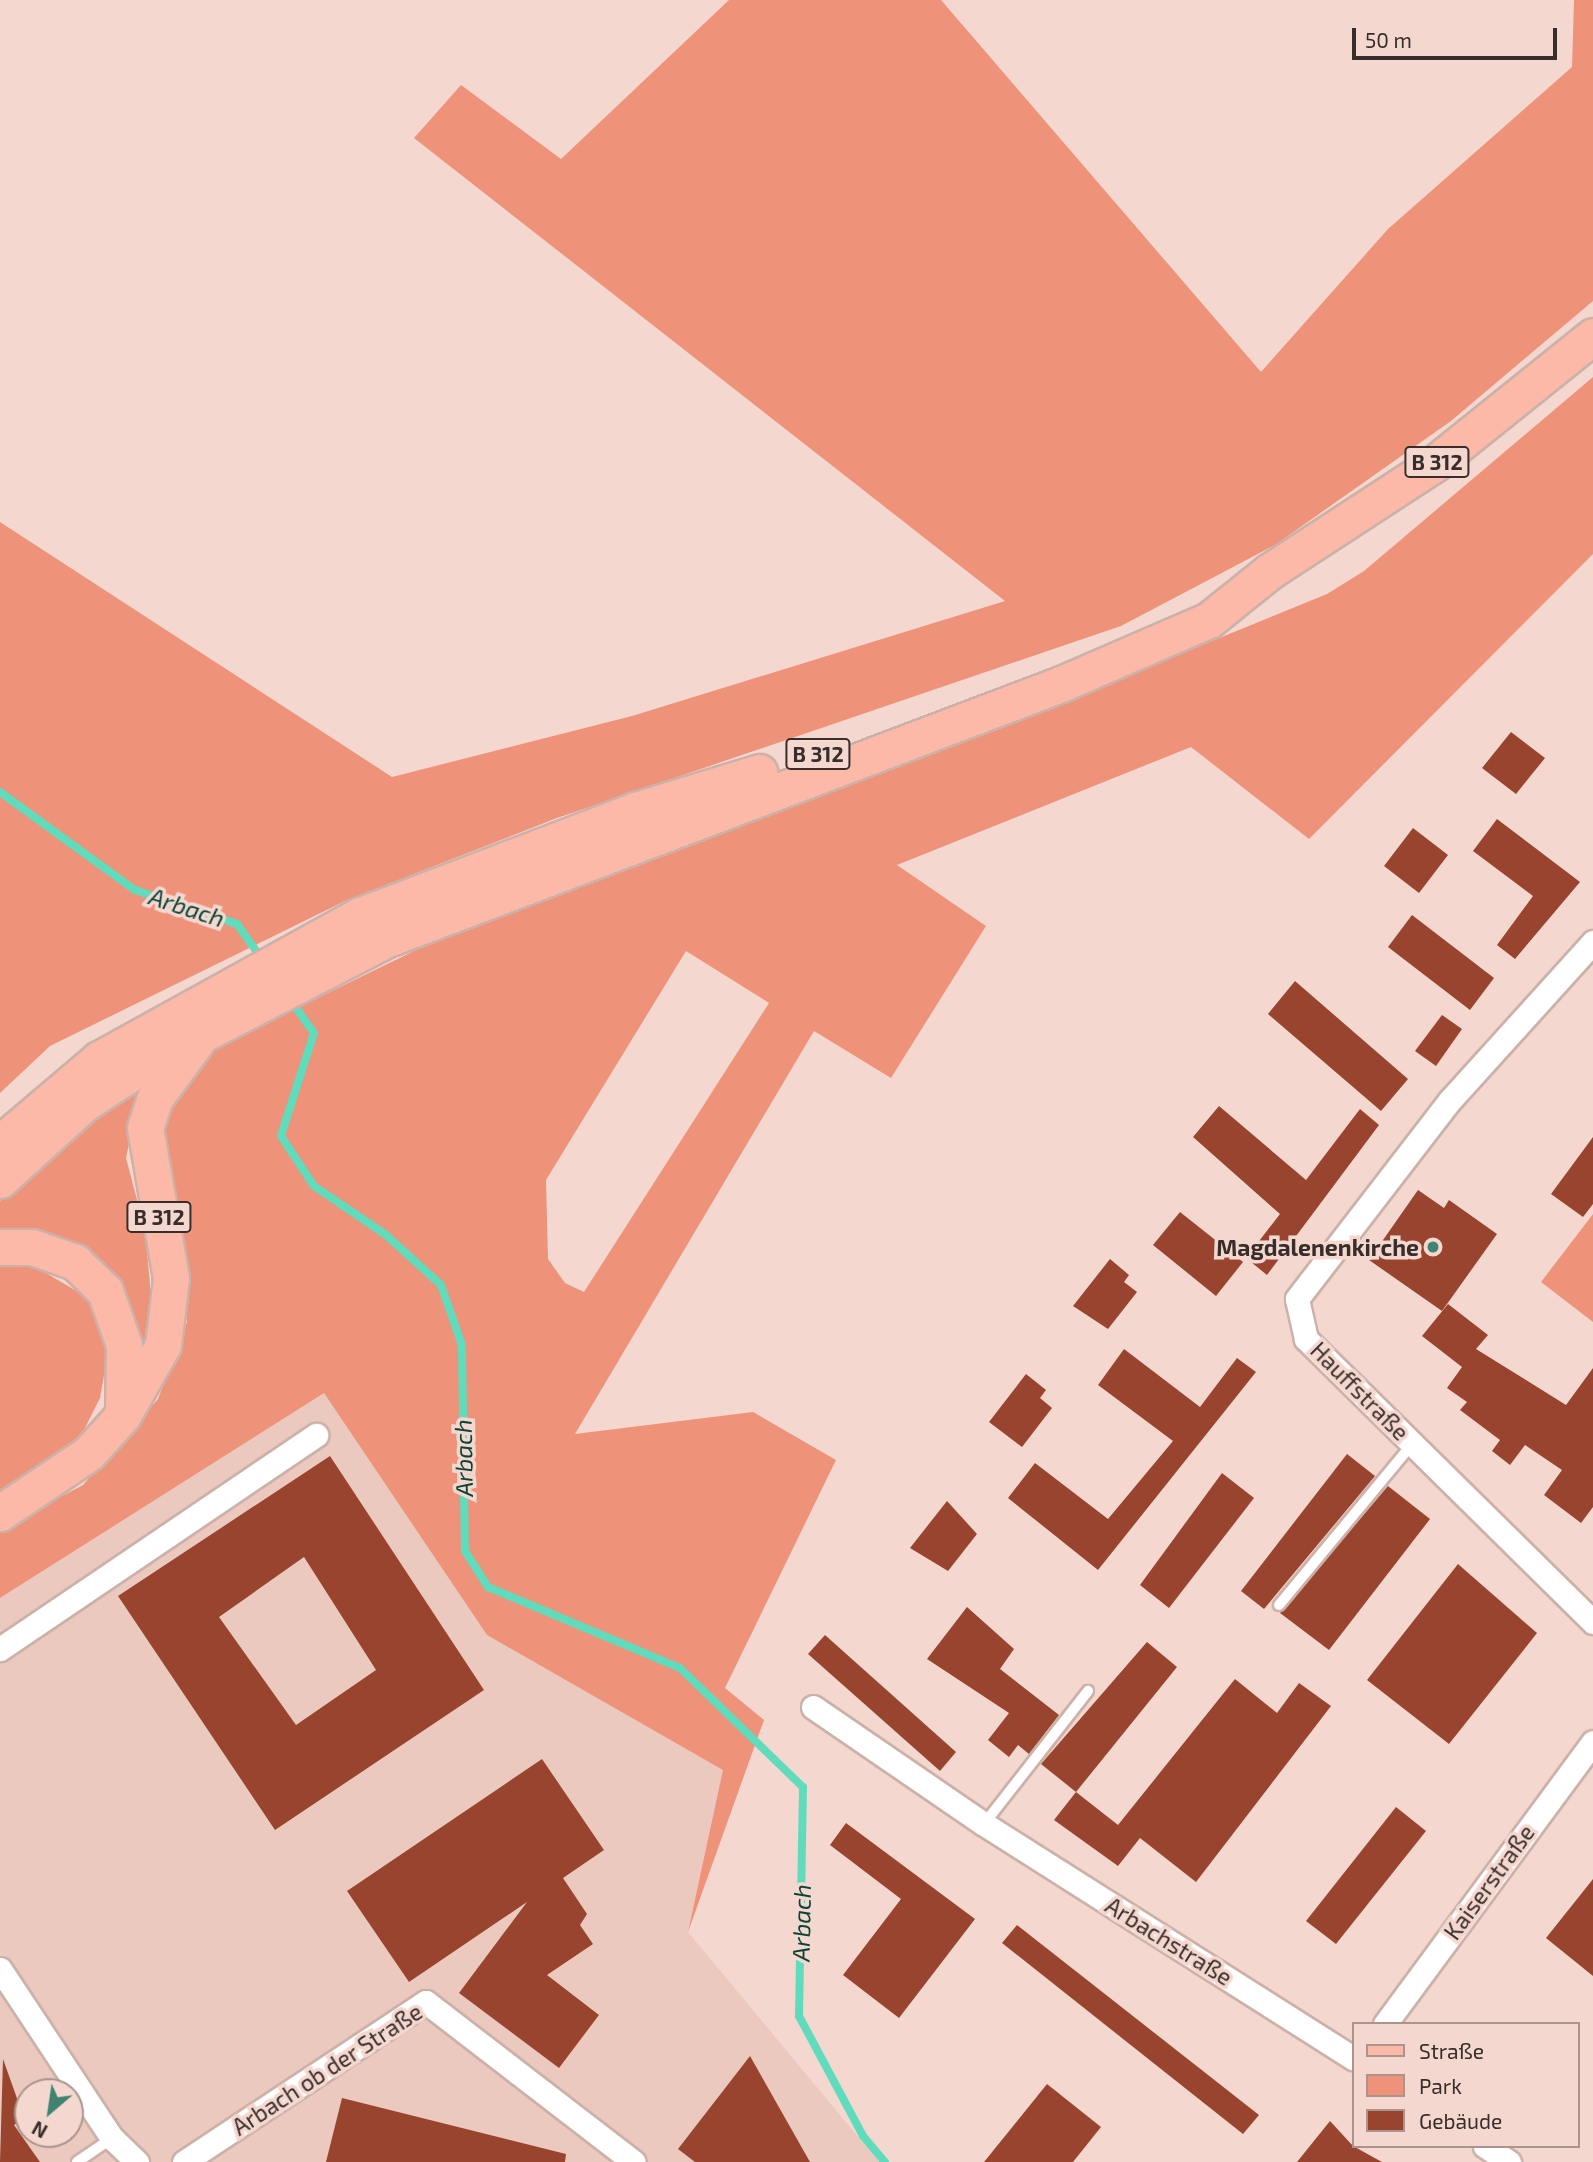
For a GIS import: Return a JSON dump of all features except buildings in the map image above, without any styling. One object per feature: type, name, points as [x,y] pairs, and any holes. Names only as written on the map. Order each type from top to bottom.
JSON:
[{"type":"main road","name":"B 312","points":[[0,1180],[85,1103],[209,1029],[385,940],[1128,658],[1209,620],[1270,571],[1434,464],[1593,336]]},
{"type":"main road","name":"B 312","points":[[0,1143],[50,1097],[142,1032],[358,916],[635,810],[872,738],[1270,571]]},
{"type":"main road","name":"B 312","points":[[0,1513],[89,1453],[122,1415],[163,1346],[170,1312],[171,1278],[145,1128],[174,1066],[209,1029]]},
{"type":"main road","points":[[0,1247],[32,1247],[75,1262],[106,1291],[124,1345],[122,1415]]},
{"type":"street","name":"Hauffstraße","points":[[1593,942],[1450,1100],[1297,1299],[1307,1339],[1593,1622]]},
{"type":"street","points":[[0,1649],[316,1436]]},
{"type":"street","name":"Arbachstraße","points":[[813,1707],[984,1824],[1352,2057]]},
{"type":"street","name":"Kaiserstraße","points":[[1386,2022],[1593,1742]]},
{"type":"street","points":[[0,1969],[112,2138],[136,2162]]},
{"type":"street","name":"Arbach ob der Straße","points":[[184,2162],[426,2002],[634,2162]]},
{"type":"street","points":[[1488,2148],[1509,2162]]},
{"type":"lane","points":[[1279,1605],[1412,1444]]},
{"type":"lane","points":[[984,1824],[1088,1691]]},
{"type":"lane","points":[[77,2162],[112,2138]]},
{"type":"shaded area","points":[[324,1392],[487,1635],[724,1770],[688,1932],[879,2162],[0,2162],[0,1598]]},
{"type":"green space","points":[[729,0],[941,0],[1261,372],[1388,229],[1572,67],[1574,0],[1593,0],[1593,301],[1451,421],[1275,545],[1121,626],[557,818],[345,901],[50,1046],[0,1093],[0,522],[392,777],[632,716],[1005,601],[414,138],[461,85],[561,159]]},
{"type":"green space","points":[[1593,377],[1593,554],[1309,839],[1191,747],[897,865],[986,926],[891,1078],[814,1031],[575,1434],[753,1412],[836,1460],[725,1688],[764,1720],[688,1932],[723,1770],[487,1635],[324,1393],[0,1598],[0,1529],[83,1485],[158,1399],[187,1322],[157,1128],[174,1085],[209,1051],[418,949],[1033,714],[1327,594],[1364,571]],"holes":[[[686,951],[769,1003],[584,1292],[565,1283],[548,1259],[546,1180]]]},
{"type":"green space","points":[[129,1088],[139,1095],[126,1158],[145,1230],[150,1284],[150,1337],[141,1364],[128,1314],[0,1238],[0,1201],[50,1151]]},
{"type":"green space","points":[[1593,1214],[1593,1322],[1541,1282]]},
{"type":"green space","points":[[0,1262],[34,1266],[85,1296],[101,1321],[107,1358],[100,1398],[81,1436],[42,1470],[0,1491]]},
{"type":"waterway","name":"Arbach","points":[[0,792],[135,890],[237,924],[262,959]]},
{"type":"waterway","name":"Arbach","points":[[289,998],[314,1033],[281,1136],[314,1186],[386,1235],[441,1285],[462,1345],[465,1551],[488,1587],[680,1668],[803,1787],[799,2016],[863,2136],[885,2162]]},
{"type":"place","name":"Magdalenenkirche","points":[[1433,1247]]}]
